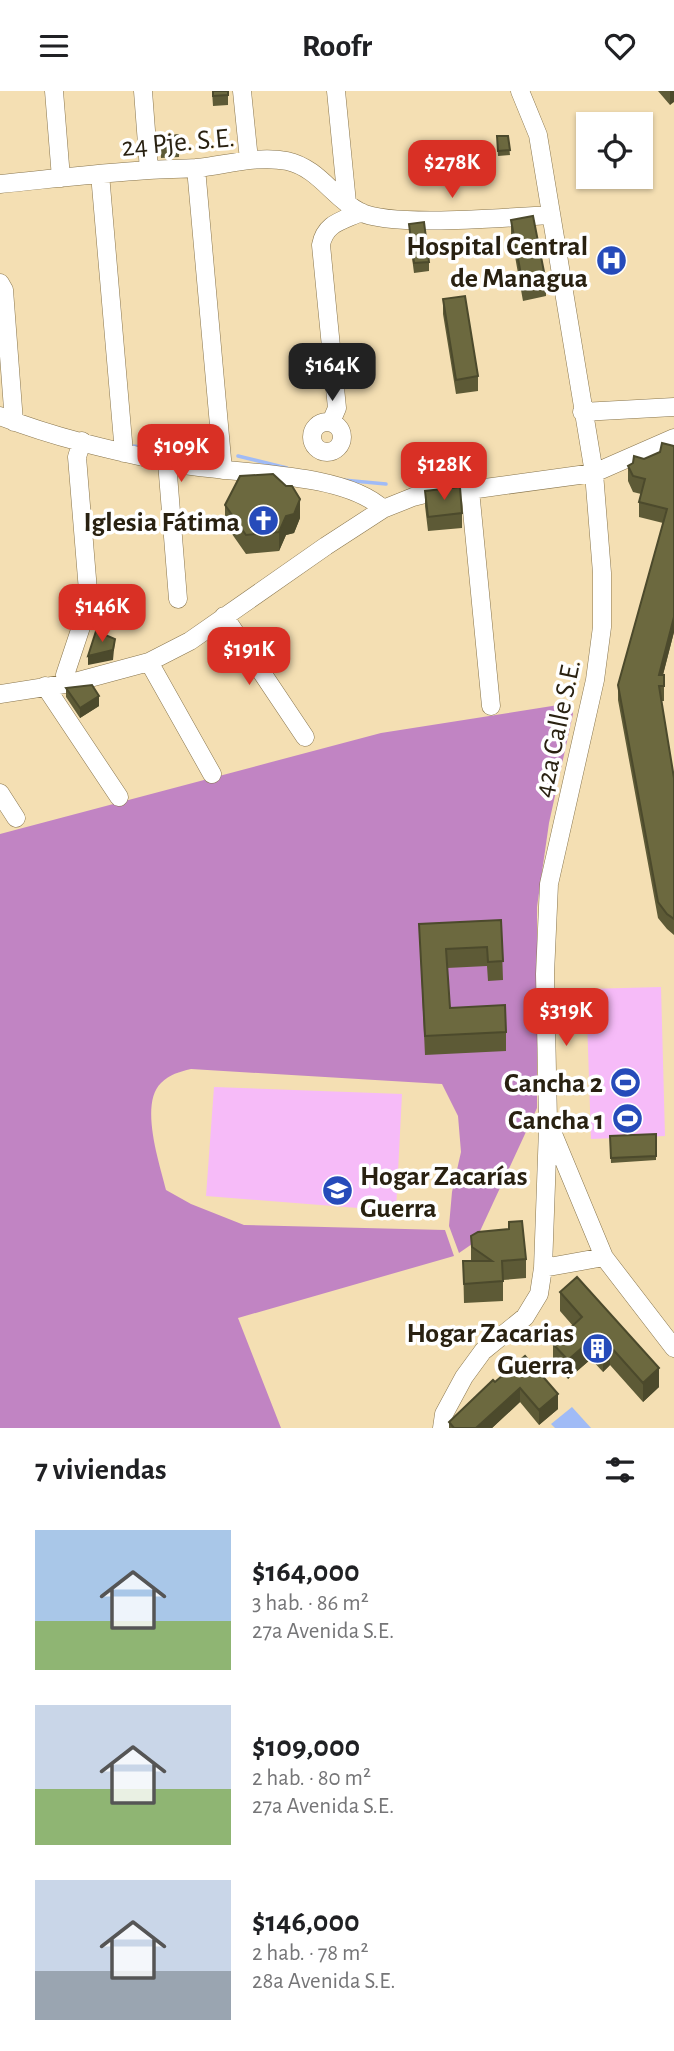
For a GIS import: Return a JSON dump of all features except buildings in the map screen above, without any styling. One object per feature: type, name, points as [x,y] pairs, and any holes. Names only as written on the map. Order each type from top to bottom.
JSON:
[{"type":"street","points":[[54,91],[61,178]]},
{"type":"street","points":[[143,91],[149,170]]},
{"type":"street","points":[[242,91],[249,160]]},
{"type":"street","points":[[336,91],[354,208]]},
{"type":"street","name":"42a Calle S.E.","points":[[520,91],[538,135],[594,473],[603,573],[602,627],[595,680],[549,884],[545,974],[548,1122],[604,1257],[674,1347]]},
{"type":"street","name":"24 Pje. S.E.","points":[[0,184],[196,168],[249,160],[285,160],[305,167],[354,208]]},
{"type":"street","points":[[196,168],[223,470]]},
{"type":"street","points":[[100,174],[124,445]]},
{"type":"street","points":[[354,208],[379,219],[551,215]]},
{"type":"street","points":[[331,422],[337,408],[321,245],[323,233],[354,208]]},
{"type":"street","points":[[0,283],[4,290],[13,393],[10,418],[82,441],[124,445],[167,462],[281,476],[351,490],[374,499],[383,509]]},
{"type":"street","points":[[582,412],[674,407]]},
{"type":"street","points":[[0,694],[71,683],[149,662],[190,641],[383,509],[413,497],[437,491],[470,490],[594,473],[674,438]]},
{"type":"street","points":[[65,675],[89,603],[77,457],[82,441]]},
{"type":"street","points":[[167,462],[178,599]]},
{"type":"street","points":[[470,490],[491,706]]},
{"type":"street","points":[[224,616],[305,737]]},
{"type":"street","points":[[149,662],[212,774]]},
{"type":"street","points":[[45,686],[119,797]]},
{"type":"street","points":[[0,793],[16,818]]},
{"type":"street","points":[[442,1428],[444,1414],[470,1368],[483,1351],[524,1317],[539,1294],[543,1268],[548,1122]]},
{"type":"street","points":[[543,1268],[604,1257]]},
{"type":"shaded area","name":"Hogar Zacarías Guerra","points":[[571,703],[573,714],[549,823],[537,907],[537,1108],[475,1242],[459,1253],[449,1226],[452,1192],[461,1152],[458,1116],[442,1084],[191,1069],[175,1074],[161,1083],[152,1105],[153,1135],[166,1190],[191,1204],[244,1225],[445,1230],[454,1256],[238,1318],[281,1428],[0,1428],[0,834],[381,733]]},
{"type":"shaded area","points":[[661,987],[665,1136],[591,1139],[586,989]]},
{"type":"shaded area","points":[[214,1087],[402,1094],[396,1211],[206,1196]]},
{"type":"water","points":[[572,1407],[591,1428],[555,1428],[551,1424]]},
{"type":"waterway","points":[[132,446],[209,453]]},
{"type":"waterway","points":[[238,456],[287,468]]},
{"type":"waterway","points":[[343,480],[386,484]]},
{"type":"place","name":"Hospital Central de Managua","points":[[611,261]]},
{"type":"place","name":"Iglesia Fátima","points":[[263,521]]},
{"type":"place","name":"Cancha 2","points":[[626,1082]]},
{"type":"place","name":"Cancha 1","points":[[627,1119]]},
{"type":"place","name":"Hogar Zacarías Guerra","points":[[337,1191]]},
{"type":"place","name":"Hogar Zacarias Guerra","points":[[597,1348]]}]
